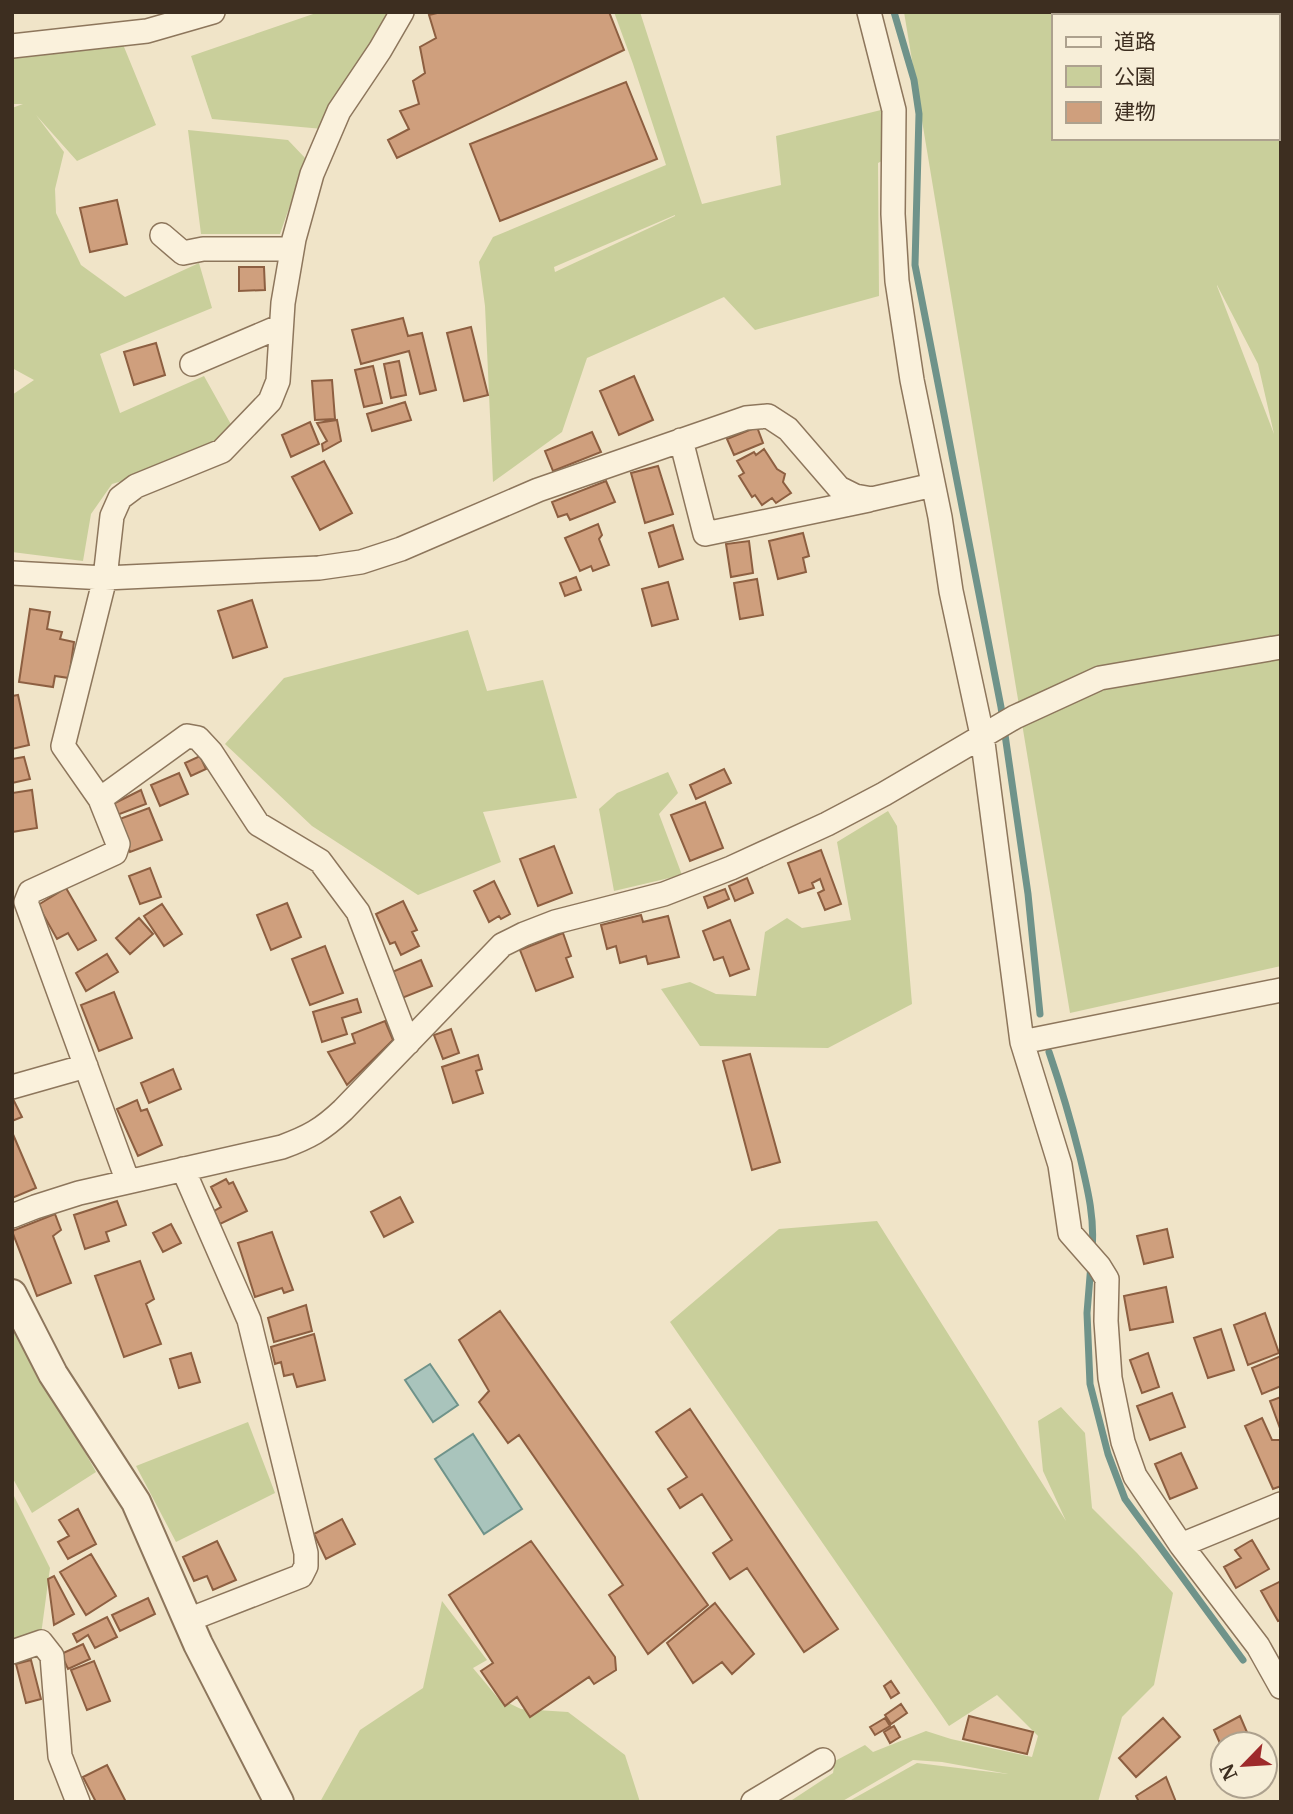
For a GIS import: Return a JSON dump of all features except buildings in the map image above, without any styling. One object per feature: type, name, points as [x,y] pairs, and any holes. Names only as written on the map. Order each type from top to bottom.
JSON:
[{"type":"street","points":[[12,46],[147,31],[213,12]]},
{"type":"street","points":[[128,1182],[26,902],[30,891],[115,853],[118,844],[100,799],[63,746],[105,578],[112,516],[120,498],[136,486],[222,451],[270,401],[278,382],[283,303],[292,249],[312,174],[339,111],[402,12]]},
{"type":"street","points":[[869,12],[894,110],[893,215],[897,281],[912,380],[951,591],[997,726],[1022,1042],[1060,1165],[1070,1233],[1107,1279],[1106,1321],[1110,1378],[1123,1441],[1135,1476],[1181,1545],[1258,1646],[1281,1687]]},
{"type":"street","points":[[162,235],[183,253],[203,249],[292,249]]},
{"type":"street","points":[[192,364],[281,326]]},
{"type":"street","points":[[12,573],[105,578],[319,568],[360,562],[401,549],[538,490],[746,418],[768,416],[788,429],[838,488],[855,496],[872,499]]},
{"type":"street","points":[[681,440],[705,534],[933,485]]},
{"type":"street","points":[[12,1216],[79,1193],[282,1147],[307,1138],[326,1127],[502,945],[555,922],[664,894],[731,868],[827,824],[884,794],[997,726],[1100,678],[1281,647]]},
{"type":"street","points":[[100,799],[187,736],[198,738],[211,752],[258,824],[320,861],[358,912],[408,1043]]},
{"type":"street","points":[[1022,1042],[1281,990]]},
{"type":"street","points":[[12,1087],[86,1066]]},
{"type":"street","points":[[183,1170],[249,1320],[306,1553],[306,1566],[301,1576],[188,1620]]},
{"type":"street","points":[[12,1294],[53,1374],[136,1502],[198,1644],[279,1802]]},
{"type":"street","points":[[1181,1545],[1281,1504]]},
{"type":"street","points":[[12,1652],[41,1642],[52,1656],[60,1756],[78,1802]]},
{"type":"street","points":[[752,1802],[823,1760]]},
{"type":"green space","points":[[319,12],[401,12],[323,129],[212,119],[191,56]]},
{"type":"green space","points":[[614,12],[640,12],[702,204],[781,185],[776,136],[881,110],[882,161],[878,163],[879,296],[755,330],[724,297],[587,358],[562,432],[493,482],[485,306],[479,262],[493,237],[666,165]],"holes":[[[675,216],[555,272],[554,267]]]},
{"type":"green space","points":[[904,12],[1281,12],[1281,966],[1070,1013]],"holes":[[[1217,285],[1258,364],[1274,434]]]},
{"type":"green space","points":[[122,42],[156,125],[77,161],[36,115],[64,152],[55,189],[56,213],[81,265],[125,297],[199,263],[212,308],[100,354],[120,413],[204,376],[233,428],[222,451],[112,484],[91,514],[83,561],[12,552],[12,395],[34,380],[12,368],[12,108],[23,104],[12,104],[12,53]]},
{"type":"green space","points":[[188,130],[288,140],[306,159],[280,234],[201,234]]},
{"type":"green space","points":[[468,630],[487,691],[543,680],[577,798],[483,812],[501,862],[418,895],[312,826],[225,744],[284,678]]},
{"type":"green space","points":[[668,772],[678,793],[659,814],[682,875],[614,891],[599,809],[617,793]]},
{"type":"green space","points":[[888,811],[897,826],[912,1004],[828,1048],[700,1046],[661,989],[690,982],[716,994],[756,996],[765,932],[787,918],[802,928],[851,920],[837,842]]},
{"type":"green space","points":[[877,1221],[1066,1521],[1043,1471],[1038,1421],[1061,1407],[1085,1433],[1092,1508],[1173,1593],[1154,1685],[1122,1717],[1098,1802],[851,1800],[917,1763],[1008,1774],[942,1762],[913,1760],[841,1802],[789,1802],[833,1773],[835,1761],[865,1745],[873,1752],[926,1731],[1032,1757],[1038,1736],[997,1695],[949,1726],[670,1322],[779,1229]]},
{"type":"green space","points":[[12,1322],[96,1472],[32,1513],[12,1477]]},
{"type":"green space","points":[[248,1422],[275,1493],[176,1542],[136,1466]]},
{"type":"green space","points":[[12,1492],[50,1568],[40,1642],[12,1649]]},
{"type":"green space","points":[[442,1601],[487,1660],[473,1668],[498,1698],[521,1709],[568,1712],[625,1755],[640,1802],[320,1802],[360,1730],[423,1688]]},
{"type":"water","points":[[430,1364],[458,1405],[433,1422],[405,1380]]},
{"type":"water","points":[[473,1434],[522,1509],[484,1534],[435,1459]]},
{"type":"waterway","points":[[894,12],[914,80],[919,114],[915,265],[1001,707],[1028,894],[1040,1014]]},
{"type":"waterway","points":[[1049,1052],[1085,1180],[1091,1214],[1092,1249]]},
{"type":"waterway","points":[[1091,1264],[1087,1313],[1090,1384],[1108,1454],[1125,1499],[1243,1660]]}]
